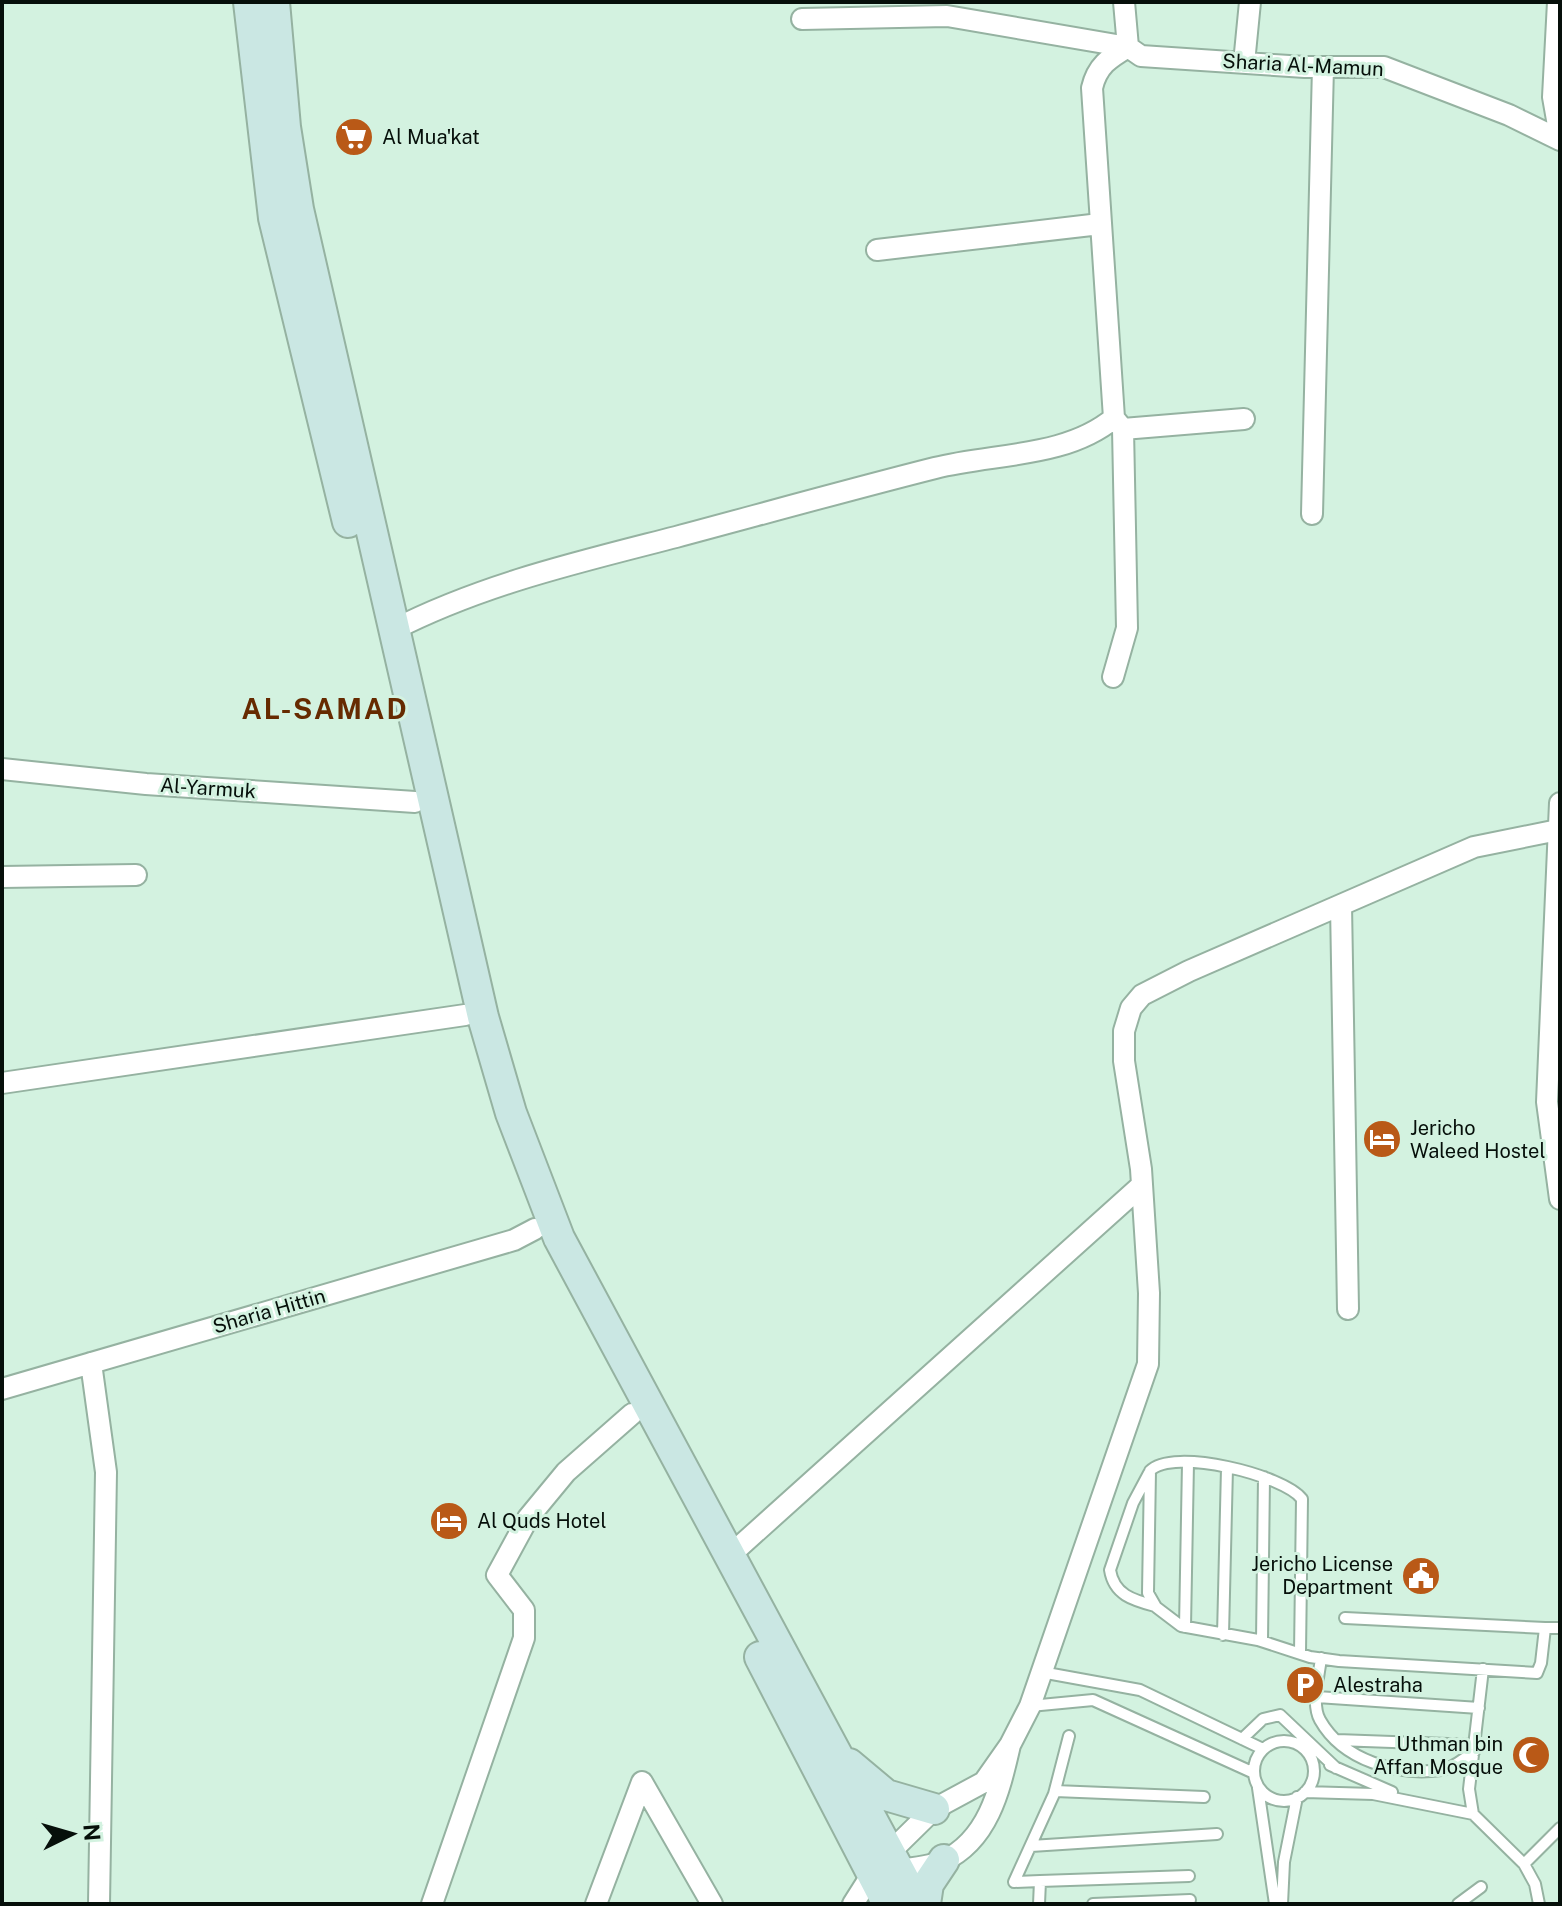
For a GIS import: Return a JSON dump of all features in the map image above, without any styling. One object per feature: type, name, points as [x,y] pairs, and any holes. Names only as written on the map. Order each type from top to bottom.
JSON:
[{"type":"main road","points":[[249,2],[274,218],[465,1015],[499,1136],[535,1229],[632,1414],[886,1865],[917,1904]]},
{"type":"main road","points":[[274,2],[285,127],[298,209],[483,1017],[538,1190],[559,1238],[832,1746],[886,1865],[888,1904]]},
{"type":"main road","points":[[832,1746],[860,1777],[886,1795],[934,1809]]},
{"type":"main road","points":[[925,1904],[928,1884],[944,1860]]},
{"type":"street","points":[[1113,677],[1127,628],[1119,423],[1108,276],[1100,224],[1092,88],[1095,74],[1107,59],[1128,47],[1124,2]]},
{"type":"street","points":[[1244,63],[1250,2]]},
{"type":"street","points":[[1558,2],[1553,97],[1560,138]]},
{"type":"street","name":"Sharia Al-Mamun","points":[[802,19],[947,16],[1128,47],[1141,56],[1323,67],[1384,67],[1560,138]]},
{"type":"street","points":[[1312,514],[1323,67]]},
{"type":"street","points":[[877,250],[1100,224]]},
{"type":"street","points":[[393,630],[443,604],[532,575],[939,467],[1073,442],[1119,423],[1244,419]]},
{"type":"street","name":"Al-Yarmuk","points":[[2,769],[146,784],[415,802]]},
{"type":"street","points":[[1560,803],[1547,1102],[1560,1199]]},
{"type":"street","points":[[853,1904],[934,1809],[984,1782],[1010,1745],[1030,1706],[1148,1364],[1149,1293],[1142,1185],[1124,1061],[1124,1031],[1131,1008],[1142,995],[1189,971],[1474,847],[1558,830]]},
{"type":"street","points":[[2,877],[136,875]]},
{"type":"street","points":[[1341,905],[1348,1309]]},
{"type":"street","points":[[2,1083],[465,1015]]},
{"type":"street","points":[[728,1557],[1142,1185]]},
{"type":"street","name":"Sharia Hittin","points":[[2,1389],[514,1240],[535,1229]]},
{"type":"street","points":[[91,1363],[106,1472],[99,1904]]},
{"type":"street","points":[[432,1904],[524,1638],[524,1610],[497,1575],[528,1518],[566,1472],[632,1414]]},
{"type":"street","points":[[886,1865],[944,1860],[977,1834],[998,1798],[1010,1745]]},
{"type":"street","points":[[596,1904],[642,1782],[712,1904]]},
{"type":"lane","points":[[1185,1627],[1188,1463]]},
{"type":"lane","points":[[1300,1653],[1302,1499],[1295,1491],[1264,1477],[1227,1468],[1188,1463],[1156,1464],[1133,1503],[1110,1570],[1119,1591],[1130,1599],[1156,1607],[1185,1627],[1262,1641],[1300,1653],[1321,1658],[1537,1673],[1545,1628]]},
{"type":"lane","points":[[1223,1635],[1227,1468]]},
{"type":"lane","points":[[1150,1471],[1148,1593],[1156,1607]]},
{"type":"lane","points":[[1262,1641],[1264,1477]]},
{"type":"lane","points":[[1345,1618],[1560,1628]]},
{"type":"lane","points":[[1321,1658],[1317,1697],[1320,1720],[1337,1740],[1375,1766],[1441,1770],[1474,1749]]},
{"type":"lane","points":[[1473,1814],[1469,1789],[1483,1669]]},
{"type":"lane","points":[[1041,1672],[1140,1690],[1263,1749]]},
{"type":"lane","points":[[1317,1697],[1479,1708]]},
{"type":"lane","points":[[1030,1706],[1093,1700],[1255,1778],[1270,1797],[1279,1800],[1301,1794],[1373,1794],[1473,1814],[1524,1864],[1535,1884],[1539,1904]]},
{"type":"lane","points":[[1242,1739],[1263,1719],[1280,1715],[1336,1768]]},
{"type":"lane","points":[[1069,1736],[1055,1791],[1014,1882],[1189,1876]]},
{"type":"lane","points":[[1337,1740],[1474,1749]]},
{"type":"lane","points":[[1275,1904],[1265,1818],[1255,1778],[1255,1763],[1263,1749],[1285,1741],[1295,1743],[1310,1756],[1412,1800]]},
{"type":"lane","points":[[1282,1904],[1284,1862],[1301,1794],[1313,1775],[1310,1756]]},
{"type":"lane","points":[[1055,1791],[1204,1797]]},
{"type":"lane","points":[[1524,1864],[1560,1828]]},
{"type":"lane","points":[[1031,1846],[1217,1834]]},
{"type":"lane","points":[[1039,1904],[1040,1881]]},
{"type":"lane","points":[[1458,1904],[1481,1887]]},
{"type":"lane","points":[[1093,1904],[1190,1900]]},
{"type":"place","name":"Al Mua'kat","points":[[354,137]]},
{"type":"place","name":"Jericho Waleed Hostel","points":[[1382,1139]]},
{"type":"place","name":"Al Quds Hotel","points":[[449,1521]]},
{"type":"place","name":"Jericho License Department","points":[[1421,1576]]},
{"type":"place","name":"Alestraha","points":[[1305,1685]]},
{"type":"place","name":"Uthman bin Affan Mosque","points":[[1531,1755]]},
{"type":"district","name":"AL-SAMAD","points":[[325,709]]}]
